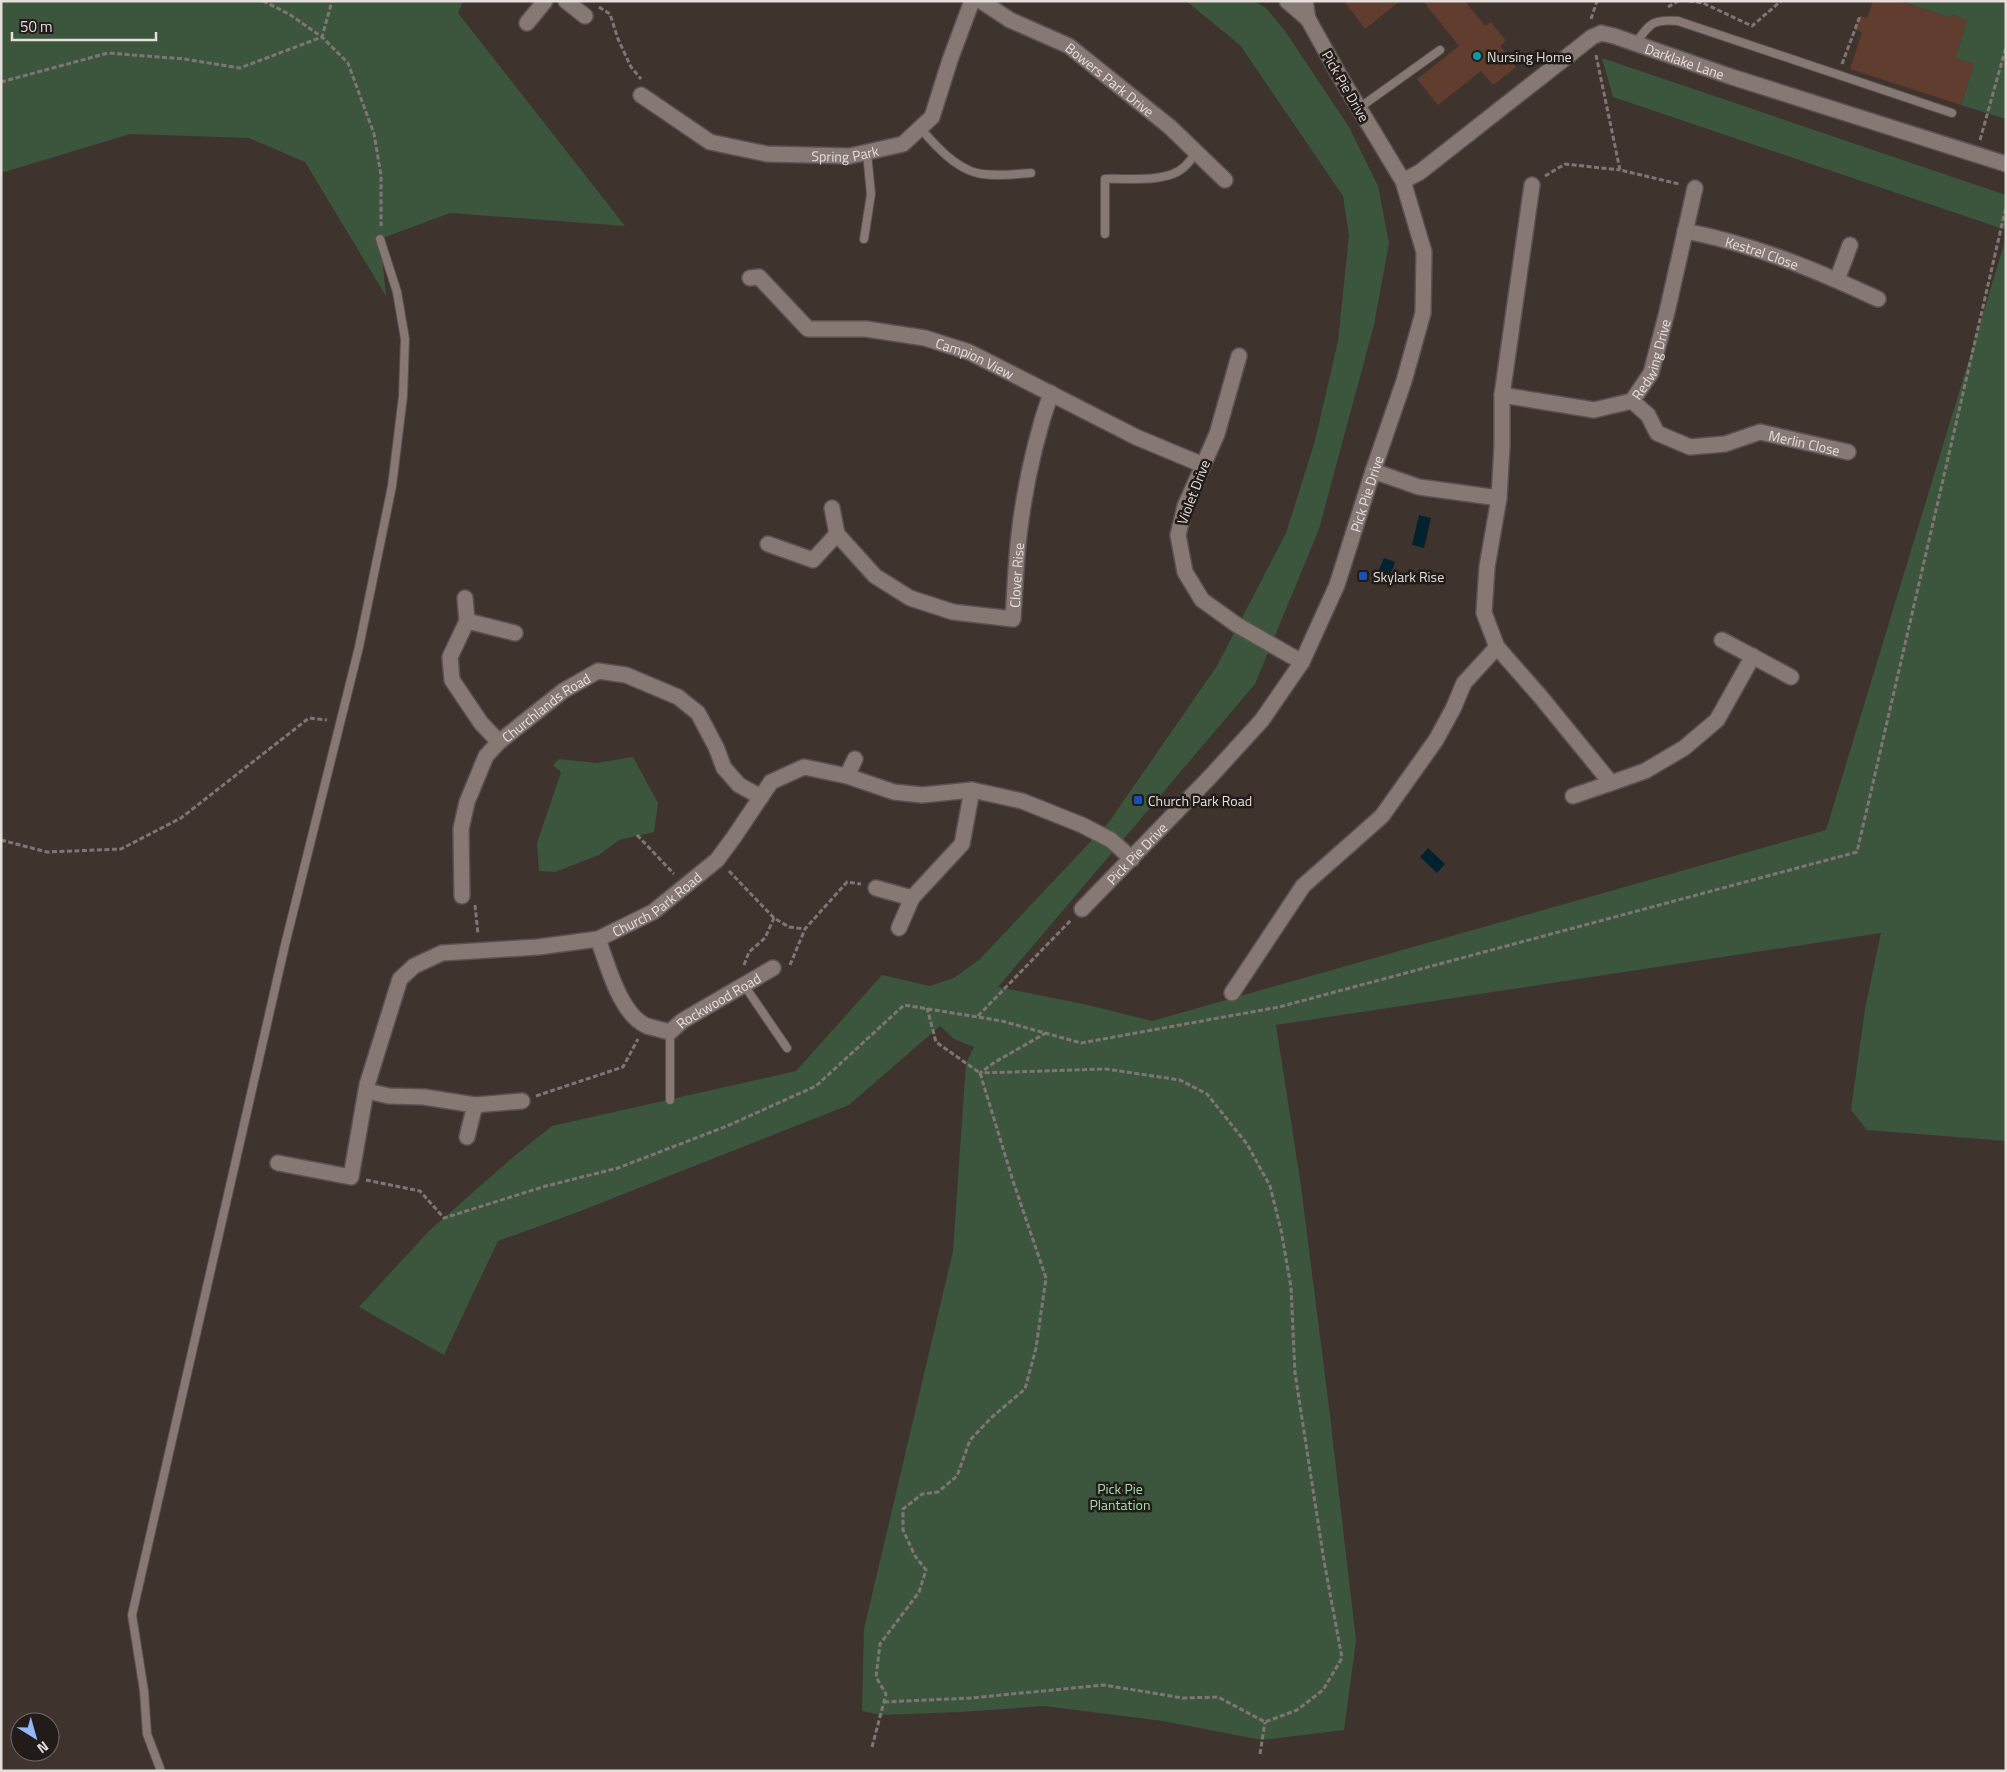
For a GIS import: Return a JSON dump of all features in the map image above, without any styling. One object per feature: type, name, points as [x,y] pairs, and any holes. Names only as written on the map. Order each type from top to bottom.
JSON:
[{"type":"street","points":[[527,23],[545,1]]},
{"type":"street","points":[[566,1],[585,16]]},
{"type":"street","name":"Spring Park","points":[[642,94],[710,142],[767,154],[850,156],[903,144],[932,116],[972,1]]},
{"type":"street","name":"Bowers Park Drive","points":[[981,1],[1010,20],[1069,46],[1162,121],[1224,180]]},
{"type":"street","name":"Pick Pie Drive","points":[[1082,909],[1132,859],[1262,720],[1302,662],[1338,584],[1373,471],[1404,381],[1424,313],[1424,252],[1403,182],[1308,19],[1287,1]]},
{"type":"street","name":"Pick Pie Drive","points":[[1305,1],[1308,19]]},
{"type":"street","name":"Darklake Lane","points":[[1592,37],[1601,33],[1636,43],[1732,76],[2006,164]]},
{"type":"street","points":[[1403,182],[1420,172],[1592,37]]},
{"type":"street","points":[[1532,185],[1502,395],[1499,498],[1487,567],[1484,613],[1497,647],[1611,782]]},
{"type":"street","name":"Redwing Drive","points":[[1502,395],[1594,410],[1632,401],[1651,373],[1667,312],[1694,188]]},
{"type":"street","name":"Kestrel Close","points":[[1685,231],[1722,238],[1770,254],[1837,280],[1878,299]]},
{"type":"street","points":[[1837,280],[1850,245]]},
{"type":"street","name":"Campion View","points":[[750,278],[759,277],[808,329],[866,329],[925,338],[969,352],[1136,436],[1203,464]]},
{"type":"street","name":"Violet Drive","points":[[1239,356],[1217,434],[1185,506],[1178,535],[1184,572],[1202,600],[1238,626],[1302,662]]},
{"type":"street","name":"Clover Rise","points":[[837,534],[875,576],[910,598],[953,612],[1013,618],[1019,528],[1040,424],[1051,393]]},
{"type":"street","name":"Merlin Close","points":[[1632,401],[1648,415],[1657,432],[1690,447],[1725,444],[1760,432],[1848,452]]},
{"type":"street","points":[[1373,471],[1419,487],[1499,498]]},
{"type":"street","points":[[768,544],[813,560],[837,534],[832,508]]},
{"type":"street","points":[[465,598],[467,621],[450,657],[452,680],[481,723],[499,742]]},
{"type":"street","points":[[467,621],[515,634]]},
{"type":"street","points":[[1722,640],[1791,676]]},
{"type":"street","points":[[1232,993],[1304,886],[1382,816],[1436,740],[1453,709],[1464,683],[1497,647]]},
{"type":"street","points":[[1574,796],[1645,771],[1684,748],[1717,720],[1753,656]]},
{"type":"street","name":"Churchlands Road","points":[[462,896],[461,828],[467,802],[486,756],[499,742],[563,691],[598,671],[626,675],[678,697],[698,713],[716,747],[724,768],[739,785],[761,797]]},
{"type":"street","points":[[847,776],[855,759]]},
{"type":"street","name":"Church Park Road","points":[[351,1177],[367,1091],[400,979],[414,966],[442,952],[538,947],[598,938],[653,912],[717,860],[771,782],[804,767],[847,776],[894,792],[922,795],[972,790],[1022,801],[1082,825],[1111,840],[1132,859]]},
{"type":"street","points":[[899,928],[912,898],[962,844],[972,790]]},
{"type":"street","points":[[876,888],[912,898]]},
{"type":"street","points":[[598,938],[617,992],[632,1013],[645,1025]]},
{"type":"street","name":"Rockwood Road","points":[[645,1025],[670,1032],[682,1021],[773,968]]},
{"type":"street","points":[[367,1091],[389,1096],[424,1097],[475,1105],[522,1101]]},
{"type":"street","points":[[467,1137],[475,1105]]},
{"type":"street","points":[[278,1163],[351,1177]]},
{"type":"lane","points":[[1636,43],[1649,25],[1664,20],[1678,21],[1952,113]]},
{"type":"lane","points":[[1359,108],[1440,50]]},
{"type":"lane","points":[[920,128],[954,162],[976,173],[1001,175],[1031,173]]},
{"type":"lane","points":[[864,239],[871,194],[867,153]]},
{"type":"lane","points":[[1104,234],[1105,179],[1159,178],[1175,174],[1183,169],[1196,153]]},
{"type":"lane","points":[[161,1771],[147,1734],[144,1691],[132,1615],[285,945],[360,648],[392,486],[403,396],[405,339],[397,292],[380,239]]},
{"type":"lane","points":[[744,985],[787,1048]]},
{"type":"lane","points":[[670,1032],[670,1100]]},
{"type":"path","points":[[263,1],[289,14],[322,37],[348,63],[374,134],[381,175],[380,239]]},
{"type":"path","points":[[322,37],[332,1]]},
{"type":"path","points":[[1690,1],[1703,3],[1752,26],[1781,1]]},
{"type":"path","points":[[585,16],[597,5],[610,14],[618,39],[631,67],[646,84],[642,94]]},
{"type":"path","points":[[1838,75],[1860,16]]},
{"type":"path","points":[[1,82],[108,53],[184,59],[240,68],[322,37]]},
{"type":"path","points":[[1592,37],[1620,170]]},
{"type":"path","points":[[1976,154],[2006,47]]},
{"type":"path","points":[[1532,185],[1564,164],[1620,170],[1694,188]]},
{"type":"path","points":[[351,1177],[420,1191],[444,1218],[546,1186],[618,1168],[727,1126],[816,1086],[904,1005],[1002,1021],[1080,1043],[1279,1007],[1856,852],[2006,207]]},
{"type":"path","points":[[1,840],[48,852],[121,849],[182,818],[309,718],[340,722]]},
{"type":"path","points":[[637,835],[684,886]]},
{"type":"path","points":[[717,860],[774,918],[789,927],[805,929]]},
{"type":"path","points":[[773,968],[789,968],[805,929],[847,882],[876,888]]},
{"type":"path","points":[[462,896],[474,897],[480,950]]},
{"type":"path","points":[[978,1017],[1082,909]]},
{"type":"path","points":[[744,985],[742,971],[749,952],[765,938],[774,918]]},
{"type":"path","points":[[884,1702],[971,1698],[1104,1685],[1183,1698],[1218,1697],[1265,1722],[1297,1710],[1324,1690],[1342,1658],[1324,1561],[1295,1373],[1291,1287],[1281,1230],[1270,1186],[1247,1144],[1207,1094],[1180,1080],[1106,1069],[980,1073],[936,1042],[927,1008]]},
{"type":"path","points":[[522,1101],[623,1067],[645,1025]]},
{"type":"path","points":[[980,1073],[995,1062],[1046,1033]]},
{"type":"path","points":[[872,1747],[886,1694],[876,1677],[880,1644],[919,1592],[926,1570],[915,1556],[903,1530],[903,1509],[922,1494],[938,1492],[957,1476],[970,1440],[992,1417],[1024,1389],[1036,1348],[1046,1278],[980,1073]]},
{"type":"path","points":[[1260,1754],[1265,1722]]},
{"type":"green space","points":[[1,1],[463,1],[458,13],[625,226],[450,213],[380,239],[386,296],[305,162],[249,138],[130,134],[1,173]]},
{"type":"green space","name":"Pick Pie Plantation","points":[[1186,1],[1254,1],[1266,8],[1285,31],[1349,127],[1378,186],[1389,243],[1374,325],[1319,529],[1255,684],[998,987],[1088,1005],[1152,1021],[1826,830],[2006,238],[2006,1141],[1867,1130],[1851,1110],[1865,1009],[1881,933],[1276,1025],[1301,1186],[1356,1641],[1344,1730],[1262,1740],[1163,1721],[1044,1706],[881,1715],[862,1711],[864,1629],[953,1251],[966,1063],[974,1047],[954,1039],[940,1026],[849,1105],[578,1212],[498,1241],[444,1355],[359,1307],[429,1231],[512,1158],[552,1126],[796,1071],[882,975],[930,986],[954,978],[980,959],[1109,822],[1217,666],[1286,533],[1315,441],[1338,341],[1349,236],[1343,196],[1240,45]]},
{"type":"green space","points":[[1906,1],[2006,1],[2006,119],[1961,105],[1974,64],[1955,58],[1967,20],[1952,15],[1951,18],[1906,3]]},
{"type":"green space","points":[[1602,58],[2006,195],[2006,230],[1613,97]]},
{"type":"green space","points":[[633,757],[658,803],[654,832],[619,840],[599,855],[555,872],[539,871],[537,843],[561,772],[553,765],[559,759],[596,763]]},
{"type":"water","points":[[1419,515],[1431,518],[1424,548],[1412,545]]},
{"type":"water","points":[[1384,558],[1395,562],[1387,584],[1375,579]]},
{"type":"water","points":[[1428,848],[1445,864],[1437,873],[1420,857]]},
{"type":"building","points":[[1344,1],[1400,1],[1365,29]]},
{"type":"building","name":"Nursing Home","points":[[1423,1],[1465,1],[1485,26],[1491,22],[1506,41],[1500,46],[1516,67],[1493,85],[1481,71],[1438,105],[1417,79],[1459,46]]},
{"type":"building","points":[[1873,1],[1899,1],[1951,18],[1952,15],[1967,20],[1955,58],[1974,64],[1961,105],[1850,69],[1862,32],[1855,30],[1860,16],[1867,18]]},
{"type":"place","name":"Nursing Home","points":[[1477,56]]},
{"type":"place","name":"Skylark Rise","points":[[1363,576]]},
{"type":"place","name":"Church Park Road","points":[[1138,800]]}]
